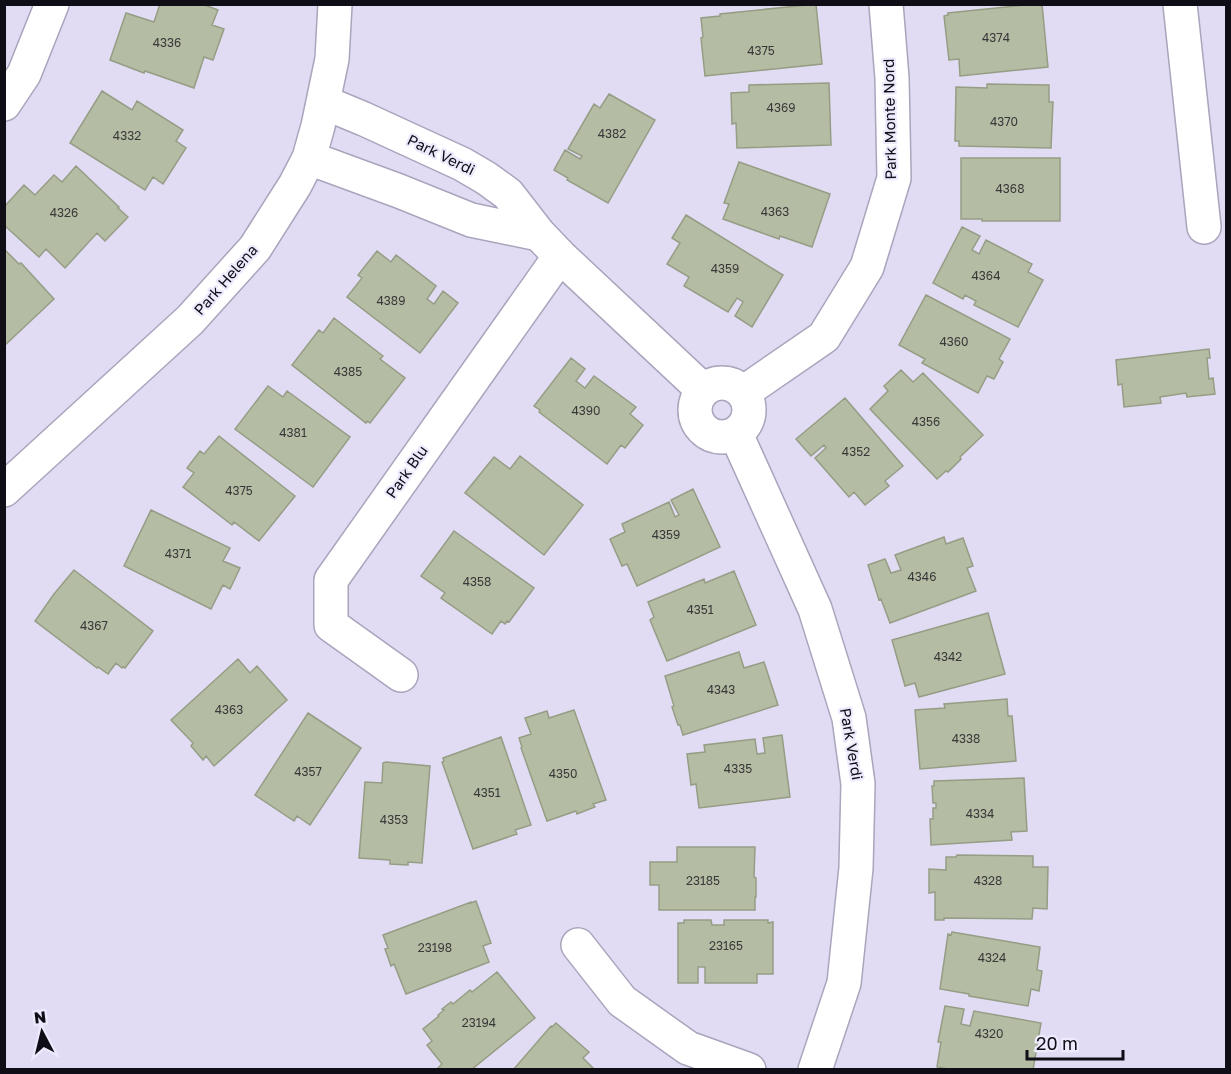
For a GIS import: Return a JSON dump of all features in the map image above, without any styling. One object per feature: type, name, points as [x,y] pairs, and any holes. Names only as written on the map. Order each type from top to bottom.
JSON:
[{"type":"street","points":[[4,104],[24,74],[52,4]]},
{"type":"street","name":"Park Helena","points":[[4,490],[190,320],[255,248],[295,185],[309,158],[332,59],[335,4]]},
{"type":"street","name":"Park Monte Nord","points":[[744,392],[824,337],[867,267],[894,178],[892,78],[886,4]]},
{"type":"street","points":[[1180,4],[1204,227]]},
{"type":"street","name":"Park Verdi","points":[[323,102],[486,177],[508,194],[549,245],[703,390]]},
{"type":"street","points":[[309,158],[471,220],[549,245]]},
{"type":"street","name":"Park Blu","points":[[401,675],[331,626],[330,580],[549,245]]},
{"type":"street","points":[[719,382],[737,386],[744,392],[750,410],[744,427],[736,434],[727,437],[710,435],[703,430],[695,414],[695,405],[703,390],[719,382]]},
{"type":"street","name":"Park Verdi","points":[[736,434],[814,609],[849,718],[858,784],[856,868],[843,983],[815,1070]]},
{"type":"street","points":[[579,945],[622,1001],[688,1048],[749,1070]]},
{"type":"building","points":[[160,4],[202,4],[218,10],[212,25],[224,29],[213,60],[204,57],[194,88],[110,60],[126,13],[154,22]]},
{"type":"building","points":[[816,4],[822,64],[705,76],[701,18]]},
{"type":"building","points":[[1042,4],[1048,67],[960,76],[959,59],[949,60],[944,16],[948,13]]},
{"type":"building","points":[[829,83],[831,145],[737,148],[736,123],[732,124],[731,93],[749,92],[749,85]]},
{"type":"building","points":[[987,84],[1049,85],[1049,102],[1053,102],[1051,148],[959,146],[959,141],[955,141],[956,87],[987,88]]},
{"type":"building","points":[[102,91],[132,110],[137,101],[183,130],[176,141],[186,148],[163,184],[153,177],[145,190],[70,143]]},
{"type":"building","points":[[609,94],[655,120],[608,203],[554,170],[565,150],[580,159],[582,156],[568,149],[594,104],[600,108]]},
{"type":"building","points":[[961,158],[1060,158],[1060,221],[961,219]]},
{"type":"building","points":[[739,162],[830,194],[812,247],[780,236],[779,239],[723,219],[729,204],[724,203]]},
{"type":"building","points":[[76,166],[128,217],[105,241],[97,233],[65,268],[46,249],[39,257],[4,225],[4,207],[24,185],[35,195],[54,175],[62,182]]},
{"type":"building","points":[[686,215],[783,275],[752,327],[735,316],[743,302],[737,298],[728,312],[684,286],[689,277],[667,264],[680,243],[672,238]]},
{"type":"building","points":[[962,227],[980,236],[972,250],[979,254],[986,240],[1032,264],[1028,272],[1043,280],[1018,327],[974,305],[976,301],[965,295],[963,299],[933,283]]},
{"type":"building","points":[[4,249],[19,264],[21,263],[54,299],[4,346]]},
{"type":"building","points":[[377,251],[391,262],[396,255],[436,286],[427,299],[434,304],[443,291],[458,303],[420,353],[347,297],[362,278],[358,275]]},
{"type":"building","points":[[926,295],[1010,339],[999,359],[1003,362],[994,379],[987,376],[978,393],[922,363],[925,359],[899,345]]},
{"type":"building","points":[[334,318],[383,356],[380,359],[405,378],[370,423],[367,421],[366,423],[292,365],[319,330],[323,333]]},
{"type":"building","points":[[1209,349],[1210,358],[1207,358],[1209,379],[1213,378],[1215,394],[1187,397],[1186,393],[1160,397],[1161,403],[1124,407],[1122,384],[1118,385],[1116,360]]},
{"type":"building","points":[[571,358],[585,369],[576,381],[585,388],[594,376],[636,407],[630,414],[643,425],[625,448],[621,445],[607,464],[534,406]]},
{"type":"building","points":[[901,370],[913,382],[923,373],[983,435],[948,472],[946,471],[937,479],[870,409],[888,391],[884,386]]},
{"type":"building","points":[[268,386],[283,397],[287,391],[350,437],[313,487],[235,429]]},
{"type":"building","points":[[845,398],[903,466],[885,481],[889,486],[865,505],[854,492],[849,497],[815,458],[826,448],[824,445],[811,456],[796,439]]},
{"type":"building","points":[[219,436],[295,496],[259,541],[234,522],[232,525],[183,487],[194,473],[187,468],[200,451],[204,454]]},
{"type":"building","points":[[520,456],[583,505],[544,555],[465,493],[494,457],[510,469]]},
{"type":"building","points":[[693,489],[720,547],[637,586],[627,564],[622,566],[610,539],[625,532],[622,524],[669,502],[675,517],[679,515],[671,500]]},
{"type":"building","points":[[151,510],[230,548],[223,561],[240,568],[230,589],[223,585],[211,609],[124,566]]},
{"type":"building","points":[[454,531],[534,588],[509,622],[505,624],[501,621],[492,634],[441,598],[445,593],[421,576]]},
{"type":"building","points":[[944,537],[946,544],[963,538],[973,566],[967,568],[976,591],[890,623],[881,599],[879,600],[868,565],[885,559],[891,573],[901,570],[895,555]]},
{"type":"building","points":[[74,570],[153,631],[125,668],[116,663],[108,674],[35,621]]},
{"type":"building","points":[[734,571],[756,625],[667,661],[650,620],[654,617],[648,602],[704,579],[705,583]]},
{"type":"building","points":[[988,613],[1005,674],[919,697],[915,683],[905,686],[892,640]]},
{"type":"building","points":[[739,652],[744,668],[764,662],[778,705],[683,735],[672,707],[674,706],[665,676]]},
{"type":"building","points":[[238,659],[250,673],[257,666],[287,700],[214,766],[206,756],[203,760],[191,746],[193,743],[171,720]]},
{"type":"building","points":[[1007,699],[1008,716],[1012,716],[1016,761],[920,769],[915,710],[945,708],[944,704]]},
{"type":"building","points":[[574,710],[606,800],[593,804],[595,807],[577,814],[576,811],[547,821],[519,738],[531,734],[525,718],[547,711],[549,718]]},
{"type":"building","points":[[308,713],[361,748],[310,825],[297,816],[294,821],[255,795]]},
{"type":"building","points":[[782,735],[790,797],[699,808],[696,784],[691,785],[687,754],[705,752],[704,745],[755,739],[757,754],[765,753],[763,738]]},
{"type":"building","points":[[501,737],[531,825],[515,830],[517,834],[473,849],[442,762],[443,758]]},
{"type":"building","points":[[383,763],[430,766],[422,863],[390,864],[390,860],[359,858],[365,782],[382,783]]},
{"type":"building","points":[[1024,778],[1027,831],[1011,832],[1012,840],[931,845],[930,819],[933,819],[933,808],[936,808],[936,803],[933,803],[934,781]]},
{"type":"building","points":[[677,847],[755,847],[755,910],[659,910],[659,885],[650,885],[650,862],[677,862]]},
{"type":"building","points":[[957,855],[1033,856],[1033,867],[1048,867],[1047,909],[1033,908],[1032,919],[944,918],[944,920],[935,920],[935,892],[929,893],[929,869],[946,870],[946,857]]},
{"type":"building","points":[[476,901],[491,943],[483,946],[489,962],[406,994],[394,964],[391,966],[383,935]]},
{"type":"building","points":[[684,920],[711,920],[712,925],[724,925],[724,920],[773,922],[773,974],[757,974],[757,983],[705,983],[705,967],[698,967],[698,983],[678,983],[678,923],[684,923]]},
{"type":"building","points":[[952,932],[1040,947],[1037,970],[1042,971],[1039,991],[1031,989],[1028,1006],[940,989],[948,934],[951,935]]},
{"type":"building","points":[[497,972],[535,1018],[471,1070],[436,1070],[442,1064],[427,1045],[432,1041],[423,1029],[451,1002],[453,1004],[470,990],[472,992]]},
{"type":"building","points":[[945,1006],[964,1009],[961,1024],[970,1026],[974,1011],[1041,1023],[1033,1070],[954,1070],[937,1067],[941,1042],[938,1042]]},
{"type":"building","points":[[556,1023],[589,1052],[583,1058],[595,1070],[513,1070],[551,1026]]}]
